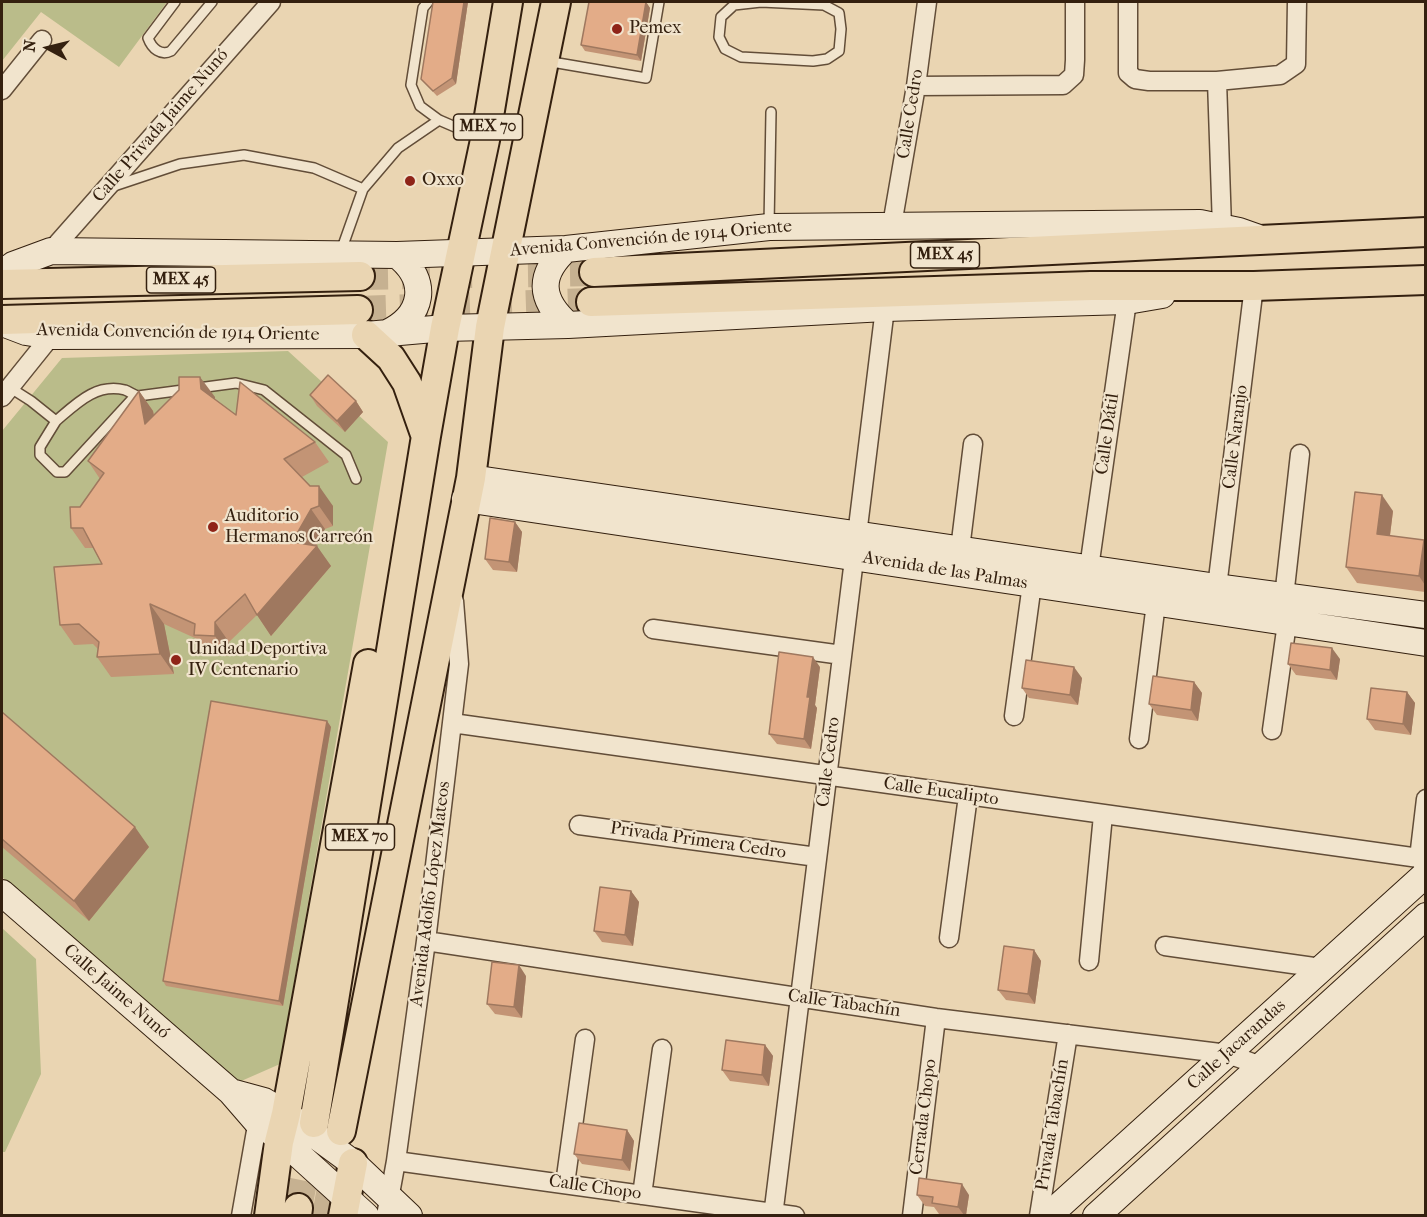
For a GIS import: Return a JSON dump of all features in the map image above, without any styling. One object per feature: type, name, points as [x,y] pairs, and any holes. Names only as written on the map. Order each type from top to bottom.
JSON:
[{"type":"main road","name":"MEX 70","points":[[508,2],[485,140],[445,328],[406,550],[327,1127],[452,572],[468,488],[490,327],[556,2]]},
{"type":"main road","name":"Avenida Convención de 1914 Oriente","points":[[594,272],[1425,232]]},
{"type":"main road","name":"MEX 45","points":[[2,284],[360,276]]},
{"type":"main road","name":"Avenida Convención de 1914 Oriente","points":[[591,302],[1091,286],[1218,287],[1425,280]]},
{"type":"main road","name":"Avenida Convención de 1914 Oriente","points":[[2,322],[370,326]]},
{"type":"main road","points":[[370,326],[408,383],[426,436]]},
{"type":"main road","points":[[269,1215],[272,1118],[379,604],[390,574],[406,550]]},
{"type":"main road","points":[[352,1210],[353,1163]]},
{"type":"street","name":"Calle Privada Jaime Nunó","points":[[51,251],[271,2]]},
{"type":"street","name":"Calle Cedro","points":[[892,225],[916,86],[927,2]]},
{"type":"street","points":[[916,86],[1063,85],[1074,75],[1075,2]]},
{"type":"street","points":[[1128,2],[1128,73],[1134,79],[1149,81],[1217,81],[1280,75],[1296,64],[1297,2]]},
{"type":"street","points":[[2,90],[42,40]]},
{"type":"street","points":[[1217,81],[1222,227]]},
{"type":"street","name":"Avenida Convención de 1914 Oriente","points":[[2,273],[13,265],[51,251],[398,255],[566,249],[769,227],[1200,223],[1268,240]]},
{"type":"street","points":[[566,249],[553,261],[546,278],[547,296],[554,313],[568,325]]},
{"type":"street","points":[[370,326],[402,326],[413,314],[418,298],[417,281],[410,266],[398,255]]},
{"type":"street","name":"Calle Naranjo","points":[[1217,587],[1254,286]]},
{"type":"street","name":"Avenida Convención de 1914 Oriente","points":[[2,322],[26,332],[51,336],[370,326],[445,328],[568,325],[885,308],[1127,301],[1218,287]]},
{"type":"street","name":"Calle Dátil","points":[[1089,568],[1127,301]]},
{"type":"street","name":"Calle Cedro","points":[[773,1214],[885,308]]},
{"type":"street","points":[[5,392],[51,336]]},
{"type":"street","points":[[960,549],[973,444]]},
{"type":"street","points":[[1284,597],[1300,454]]},
{"type":"street","name":"Avenida de las Palmas","points":[[468,488],[856,546],[1032,585],[1425,643]]},
{"type":"street","name":"Avenida de las Palmas","points":[[856,546],[960,549],[1284,597],[1425,615]]},
{"type":"street","name":"Avenida Adolfo López Mateos","points":[[387,1206],[396,1161],[426,941],[459,664],[452,572]]},
{"type":"street","points":[[1014,716],[1032,585]]},
{"type":"street","points":[[1139,739],[1156,603]]},
{"type":"street","points":[[1272,730],[1287,623]]},
{"type":"street","points":[[653,629],[842,655]]},
{"type":"street","name":"Calle Eucalipto","points":[[452,723],[1103,815],[1423,867]]},
{"type":"street","points":[[949,938],[968,796]]},
{"type":"street","points":[[1423,867],[1425,800]]},
{"type":"street","points":[[1089,961],[1103,815]]},
{"type":"street","name":"Privada Primera Cedro","points":[[579,825],[817,857]]},
{"type":"street","name":"Calle Jacarandas","points":[[1048,1215],[1322,968],[1423,867]]},
{"type":"street","name":"Calle Jaime Nunó","points":[[2,893],[231,1092],[272,1118],[353,1163],[387,1206],[409,1215]]},
{"type":"street","name":"Calle Jacarandas","points":[[1096,1215],[1425,916]]},
{"type":"street","name":"Calle Tabachín","points":[[426,941],[936,1018],[1228,1054],[1261,1066]]},
{"type":"street","points":[[1165,946],[1322,968]]},
{"type":"street","name":"Cerrada Chopo","points":[[912,1215],[936,1018]]},
{"type":"street","name":"Privada Tabachín","points":[[1039,1215],[1068,1034]]},
{"type":"street","points":[[565,1184],[585,1039]]},
{"type":"street","points":[[642,1195],[662,1049]]},
{"type":"street","points":[[241,1215],[272,1118]]},
{"type":"street","name":"Calle Jaime Nunó","points":[[272,1118],[352,1210]]},
{"type":"street","name":"Calle Chopo","points":[[396,1161],[773,1214],[795,1215]]},
{"type":"lane","points":[[175,2],[148,38],[159,53],[165,54],[171,51],[212,2]]},
{"type":"lane","points":[[428,2],[423,8],[411,85],[420,106],[439,120],[485,140]]},
{"type":"lane","points":[[544,60],[646,78],[659,2]]},
{"type":"lane","points":[[761,2],[824,5],[839,13],[841,29],[839,51],[828,59],[813,61],[741,57],[725,50],[719,37],[721,17],[734,5],[761,2]]},
{"type":"lane","points":[[769,227],[771,112]]},
{"type":"lane","points":[[340,255],[363,189],[398,148],[439,120]]},
{"type":"lane","points":[[107,188],[180,164],[244,155],[314,168],[363,189]]},
{"type":"lane","points":[[135,396],[128,391],[99,389],[56,421],[40,447],[40,455],[57,472],[65,472],[135,396],[236,383],[264,390],[346,455],[356,479]]},
{"type":"lane","points":[[5,392],[31,401],[56,421]]},
{"type":"green space","points":[[2,2],[167,2],[119,67],[41,12],[2,61]]},
{"type":"green space","name":"Unidad Deportiva IV Centenario","points":[[288,351],[388,442],[280,1064],[239,1082],[2,877],[2,431],[62,358]]},
{"type":"green space","points":[[2,928],[36,959],[41,1074],[5,1152],[2,1152]]},
{"type":"building","points":[[433,2],[464,2],[452,78],[433,91],[421,79]]},
{"type":"building","name":"Pemex","points":[[589,2],[646,2],[637,55],[581,45]]},
{"type":"building","points":[[328,375],[356,401],[337,421],[310,395]]},
{"type":"building","name":"Auditorio Hermanos Carreón","points":[[179,377],[200,377],[201,389],[236,415],[240,382],[315,442],[284,459],[310,486],[319,486],[319,506],[311,509],[292,542],[317,546],[257,615],[245,594],[215,622],[215,636],[194,635],[195,624],[150,604],[160,654],[97,657],[99,642],[79,624],[60,625],[54,567],[102,564],[83,528],[71,528],[70,507],[80,507],[104,473],[88,461],[139,391],[145,424],[179,390]]},
{"type":"building","points":[[1355,492],[1382,495],[1377,534],[1424,540],[1419,576],[1346,567]]},
{"type":"building","points":[[490,518],[515,522],[509,562],[485,559]]},
{"type":"building","points":[[1291,643],[1332,648],[1330,670],[1288,664]]},
{"type":"building","points":[[779,652],[813,657],[804,739],[769,734]]},
{"type":"building","points":[[1026,660],[1074,667],[1070,695],[1022,688]]},
{"type":"building","points":[[1153,676],[1194,682],[1191,710],[1149,704]]},
{"type":"building","points":[[1371,688],[1407,692],[1403,724],[1367,719]]},
{"type":"building","points":[[211,701],[327,721],[279,1001],[163,981]]},
{"type":"building","points":[[2,712],[135,827],[74,901],[2,839]]},
{"type":"building","points":[[600,887],[631,891],[625,935],[594,931]]},
{"type":"building","points":[[1004,946],[1034,950],[1028,994],[998,990]]},
{"type":"building","points":[[492,962],[519,965],[514,1007],[487,1004]]},
{"type":"building","points":[[726,1040],[765,1045],[762,1075],[722,1070]]},
{"type":"building","points":[[579,1123],[627,1130],[622,1160],[574,1154]]},
{"type":"building","points":[[919,1178],[962,1184],[958,1207],[932,1203],[933,1197],[917,1195]]},
{"type":"tunnel","points":[[360,276],[594,272]]},
{"type":"tunnel","points":[[358,310],[591,302]]},
{"type":"tunnel","points":[[326,1216],[341,1131]]},
{"type":"tunnel","points":[[298,1208],[311,1140]]},
{"type":"place","name":"Pemex","points":[[617,29]]},
{"type":"place","name":"Oxxo","points":[[410,181]]},
{"type":"place","name":"Auditorio Hermanos Carreón","points":[[213,527]]},
{"type":"place","name":"Unidad Deportiva IV Centenario","points":[[176,660]]}]
